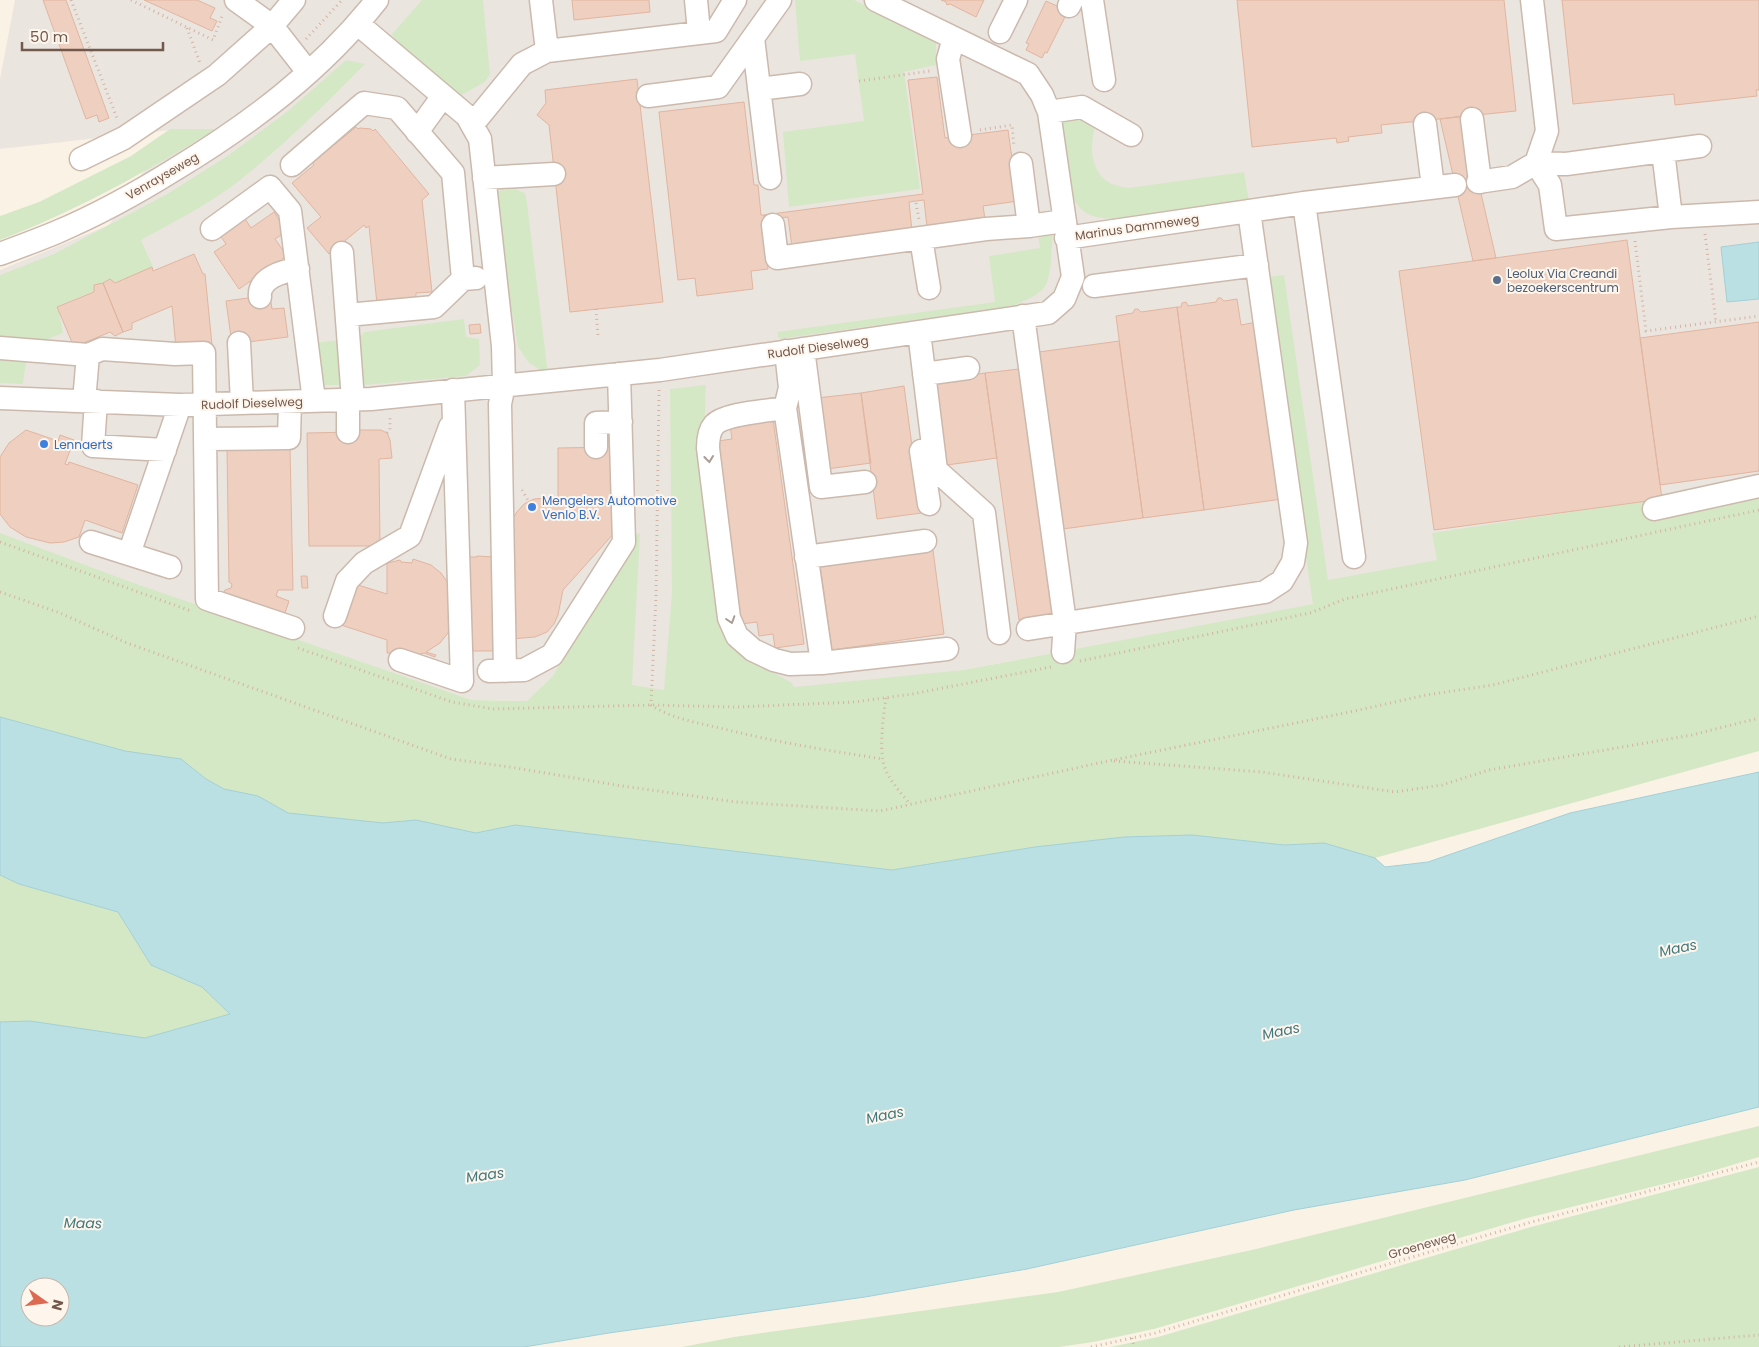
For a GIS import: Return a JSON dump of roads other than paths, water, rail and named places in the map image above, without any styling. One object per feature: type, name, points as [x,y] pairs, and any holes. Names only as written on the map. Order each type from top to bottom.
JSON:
[{"type":"street","points":[[81,159],[124,138],[217,75],[272,26],[294,0]]},
{"type":"street","name":"Venrayseweg","points":[[0,254],[57,232],[140,191],[222,141],[289,91],[358,24],[377,0]]},
{"type":"street","points":[[541,0],[547,51]]},
{"type":"street","points":[[696,0],[699,32]]},
{"type":"street","points":[[472,125],[522,64],[547,51],[716,31],[736,0]]},
{"type":"street","points":[[648,96],[718,87],[780,0]]},
{"type":"street","name":"Marinus Dammeweg","points":[[876,0],[1028,74],[1042,95],[1048,112],[1065,229],[1249,210],[1456,185]]},
{"type":"street","points":[[1000,32],[1016,0]]},
{"type":"street","points":[[1092,0],[1104,80]]},
{"type":"street","points":[[1532,0],[1547,131],[1536,163]]},
{"type":"street","points":[[231,4],[272,26],[308,72]]},
{"type":"street","points":[[358,24],[467,116],[480,139],[503,346],[504,385],[500,404],[497,671],[524,670],[552,655],[624,542],[619,374]]},
{"type":"street","points":[[753,38],[770,178]]},
{"type":"street","points":[[954,38],[948,59],[960,136]]},
{"type":"street","points":[[759,88],[800,84]]},
{"type":"street","points":[[417,132],[443,96]]},
{"type":"street","points":[[292,165],[364,102],[397,108],[452,173],[463,279]]},
{"type":"street","points":[[1048,112],[1082,107],[1131,135]]},
{"type":"street","points":[[1472,119],[1479,182],[1512,177],[1536,163],[1566,164],[1700,146]]},
{"type":"street","points":[[1425,124],[1433,187]]},
{"type":"street","points":[[1663,151],[1671,217]]},
{"type":"street","points":[[1536,163],[1550,185],[1556,229],[1703,214],[1759,212]]},
{"type":"street","points":[[1021,164],[1029,226]]},
{"type":"street","points":[[484,178],[554,174]]},
{"type":"street","points":[[212,229],[270,187],[290,211],[314,401]]},
{"type":"street","points":[[1304,203],[1354,557]]},
{"type":"street","points":[[1028,629],[1265,592],[1282,581],[1293,562],[1296,543],[1249,210]]},
{"type":"street","points":[[773,225],[778,258],[986,229],[1029,226],[1065,229]]},
{"type":"street","name":"Rudolf Dieselweg","points":[[0,398],[180,405],[371,400],[660,370],[1048,313],[1064,299],[1072,277],[1065,229]]},
{"type":"street","points":[[921,238],[929,288]]},
{"type":"street","points":[[342,253],[347,316],[350,400],[348,432]]},
{"type":"street","points":[[1094,286],[1257,265]]},
{"type":"street","points":[[260,297],[263,285],[282,272],[298,269]]},
{"type":"street","points":[[347,316],[434,307],[463,279],[495,276]]},
{"type":"street","points":[[1023,316],[1065,623],[1063,652]]},
{"type":"street","points":[[912,333],[924,374],[936,470],[984,513],[999,633]]},
{"type":"street","points":[[912,333],[929,504]]},
{"type":"street","points":[[240,343],[242,403]]},
{"type":"street","points":[[0,348],[88,355],[102,349],[176,354],[204,353],[207,599],[293,628]]},
{"type":"street","points":[[794,350],[790,388],[785,408],[822,663]]},
{"type":"street","points":[[794,350],[821,488],[865,482]]},
{"type":"street","points":[[88,355],[93,446],[165,450]]},
{"type":"street","points":[[924,374],[968,368]]},
{"type":"street","points":[[400,660],[462,681],[453,390]]},
{"type":"street","points":[[205,439],[289,438],[290,402]]},
{"type":"street","points":[[129,554],[180,405]]},
{"type":"street","points":[[785,408],[725,418],[714,425],[708,438],[729,618],[736,636],[753,650],[774,660],[790,664],[822,663],[947,649]]},
{"type":"street","points":[[335,616],[347,581],[364,563],[410,536],[454,416]]},
{"type":"street","points":[[596,447],[596,423],[621,422]]},
{"type":"street","points":[[1654,509],[1759,486]]},
{"type":"street","points":[[380,538],[410,536]]},
{"type":"street","points":[[91,542],[170,568]]},
{"type":"street","points":[[806,557],[925,542]]},
{"type":"water","points":[[1759,242],[1759,299],[1727,302],[1721,247]]},
{"type":"water","name":"Maas","points":[[0,717],[125,751],[181,759],[206,779],[224,789],[258,796],[288,813],[383,823],[416,820],[476,833],[515,825],[892,870],[1035,847],[1124,837],[1192,835],[1284,845],[1324,843],[1375,858],[1385,867],[1428,862],[1570,813],[1759,772],[1759,1107],[1465,1180],[1294,1210],[1027,1269],[865,1297],[609,1333],[524,1347],[0,1347],[0,1022],[30,1021],[145,1038],[230,1014],[202,987],[151,965],[118,912],[19,884],[0,875]]},
{"type":"place","name":"Leolux Via Creandi bezoekerscentrum","points":[[1497,280]]},
{"type":"place","name":"Lennaerts","points":[[44,444]]},
{"type":"place","name":"Mengelers Automotive Venlo B.V.","points":[[532,507]]}]
